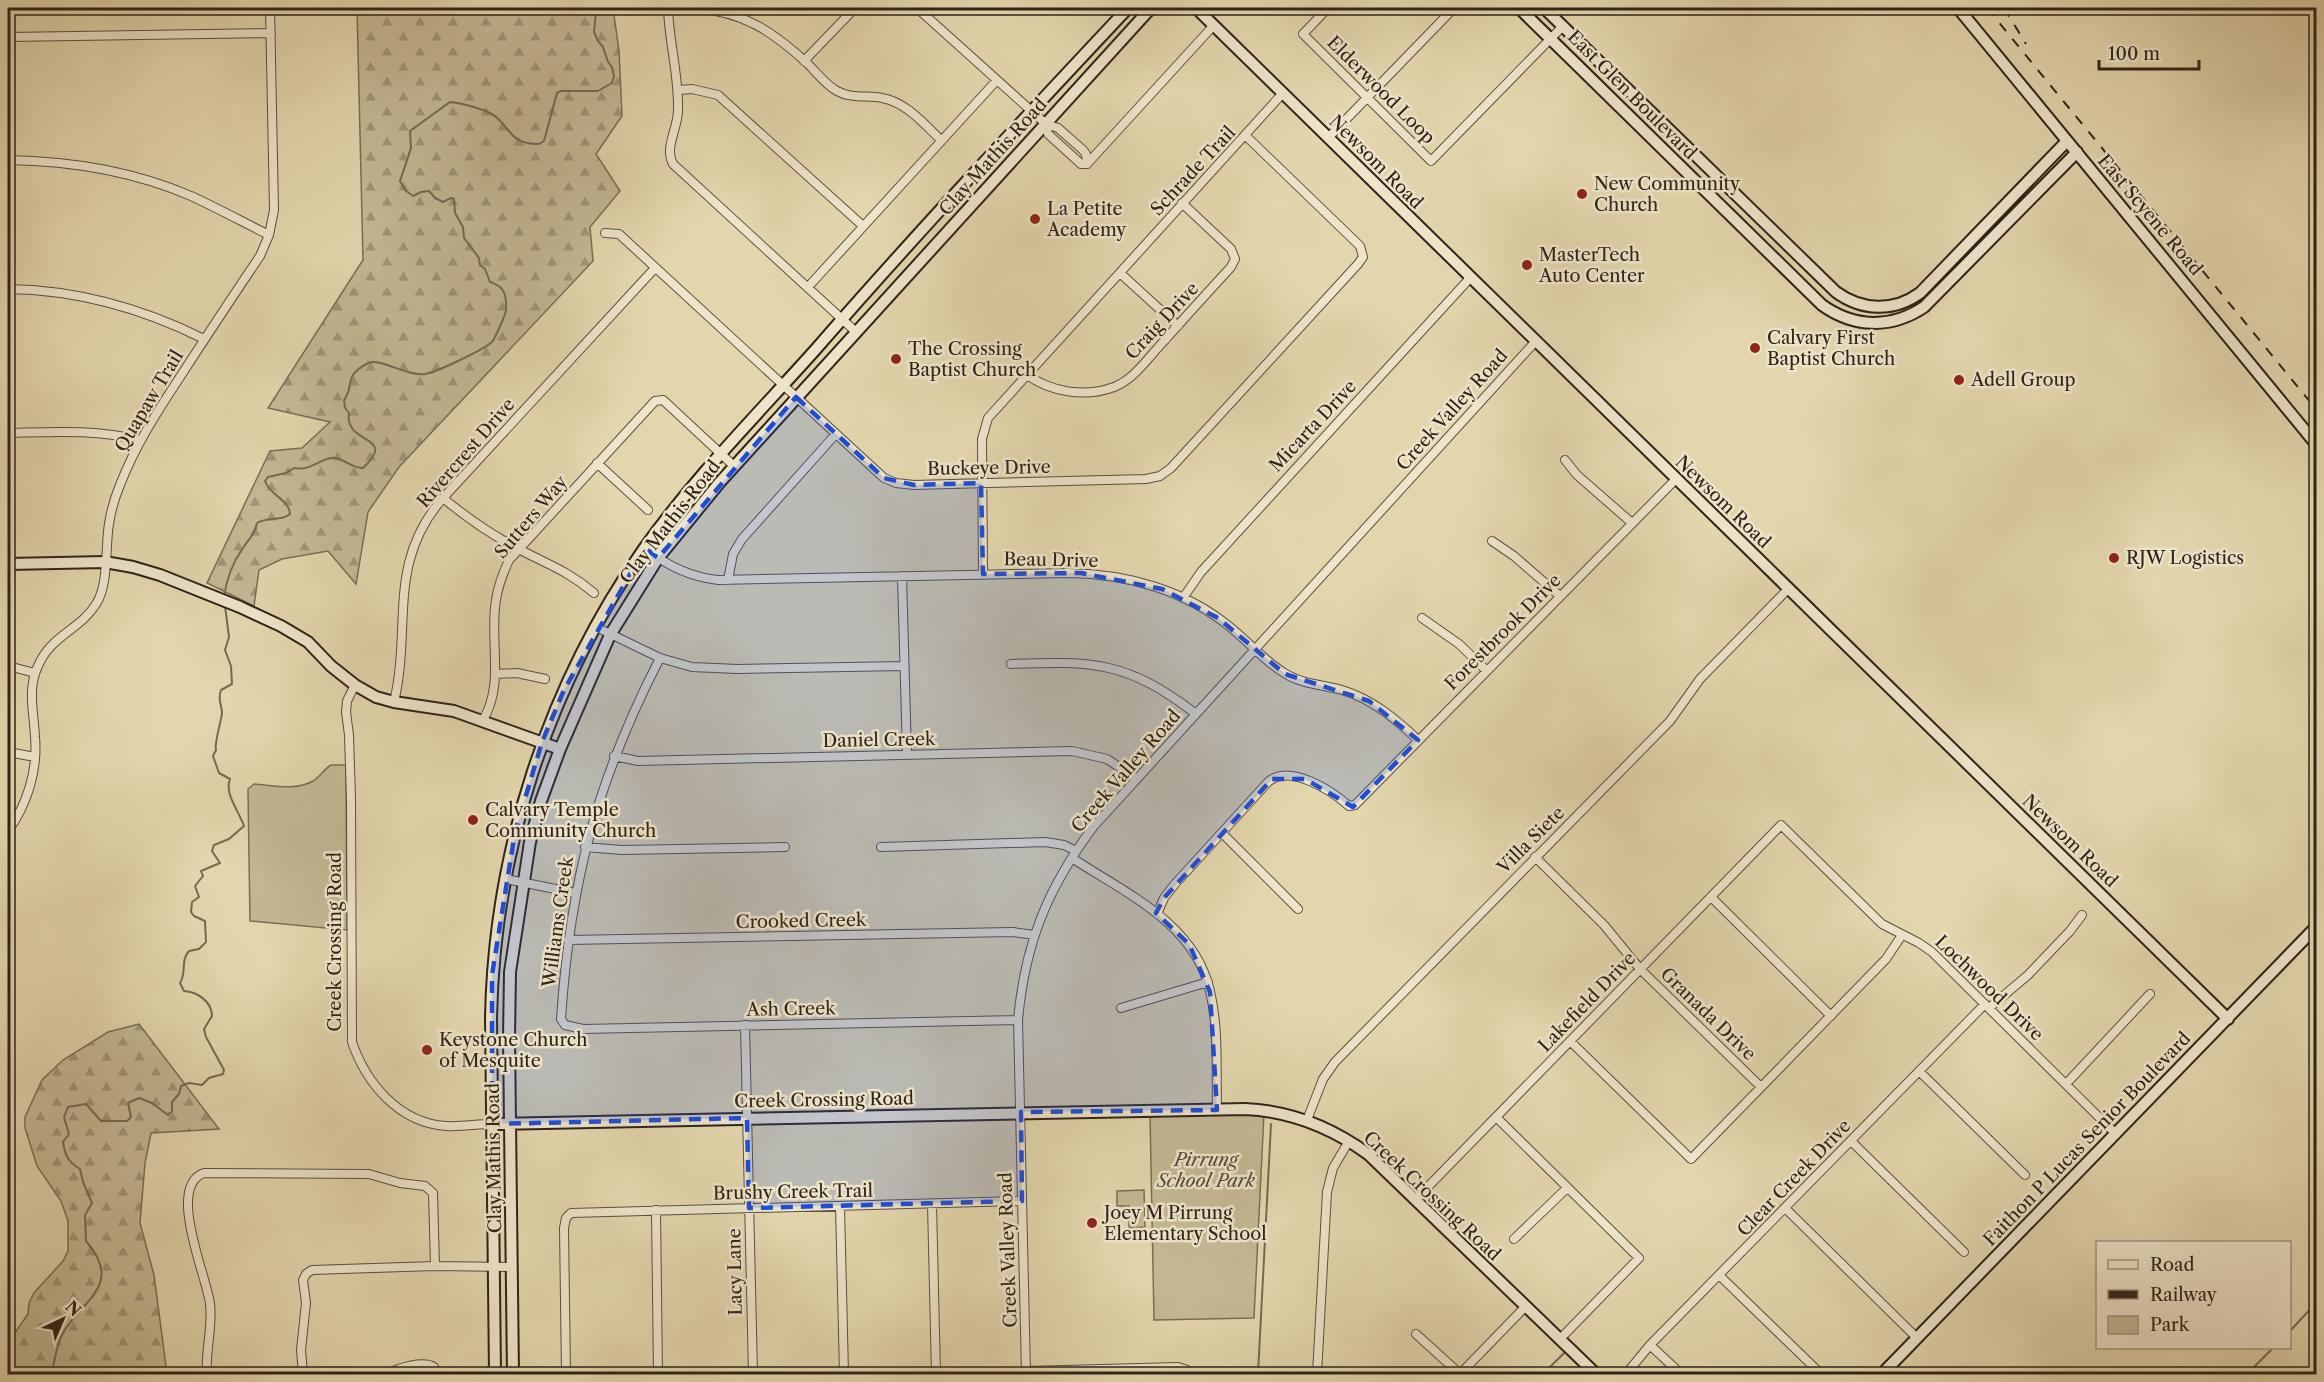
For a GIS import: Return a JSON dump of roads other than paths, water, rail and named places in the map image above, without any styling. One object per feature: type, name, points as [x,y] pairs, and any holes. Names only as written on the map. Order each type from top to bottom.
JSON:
[{"type":"street","name":"Quapaw Trail","points":[[8,831],[16,819],[32,781],[35,758],[31,689],[35,673],[47,648],[79,623],[97,603],[103,586],[108,525],[113,504],[139,440],[260,256],[269,236],[274,210],[270,8]]},
{"type":"street","points":[[680,8],[668,8],[679,90],[676,130],[669,152],[673,164],[856,332]]},
{"type":"street","points":[[695,8],[745,15],[785,44],[837,91],[848,95],[882,98],[906,108],[941,140]]},
{"type":"street","points":[[804,61],[855,8]]},
{"type":"street","points":[[917,8],[1046,124],[1058,128],[1072,140],[1086,154],[1087,164]]},
{"type":"street","name":"Clay Mathis Road","points":[[495,1374],[491,990],[498,919],[513,840],[542,742],[564,690],[620,584],[679,503],[842,318],[1128,8]]},
{"type":"street","name":"Clay Mathis Road","points":[[513,1374],[510,972],[522,883],[541,801],[560,748],[610,635],[658,558],[734,466],[1150,8]]},
{"type":"street","name":"Newsom Road","points":[[1196,8],[1534,342],[2228,1018]]},
{"type":"street","name":"Elderwood Loop","points":[[1328,8],[1303,34],[1431,161],[1563,26]]},
{"type":"street","points":[[1328,138],[1454,8]]},
{"type":"street","name":"East Glen Boulevard","points":[[1519,8],[1822,305],[1844,317],[1860,322],[1885,323],[1901,319],[1923,307],[2077,153]]},
{"type":"street","name":"East Glen Boulevard","points":[[1544,8],[1820,276],[1848,300],[1869,307],[1885,307],[1907,301],[1920,293],[2067,141]]},
{"type":"street","name":"East Scyene Road","points":[[1958,8],[2316,444]]},
{"type":"street","points":[[1046,124],[1048,134],[1081,164],[1087,164],[1214,26]]},
{"type":"street","points":[[8,37],[271,33]]},
{"type":"street","points":[[808,287],[997,80]]},
{"type":"street","points":[[679,90],[692,89],[718,95],[863,226]]},
{"type":"street","name":"Schrade Trail","points":[[983,574],[982,439],[985,424],[992,412],[1283,93]]},
{"type":"street","name":"Buckeye Drive","points":[[604,233],[619,234],[877,473],[896,483],[914,485],[1153,478],[1165,472],[1363,257],[1360,246],[1246,136]]},
{"type":"street","points":[[1065,149],[1072,140]]},
{"type":"street","points":[[1668,153],[1680,140]]},
{"type":"street","points":[[8,160],[72,164],[134,176],[189,195],[269,236]]},
{"type":"street","points":[[971,177],[986,190]]},
{"type":"street","name":"Craig Drive","points":[[1026,374],[1048,388],[1063,391],[1115,387],[1137,370],[1178,326],[1231,267],[1236,256],[1232,249],[1182,203]]},
{"type":"street","points":[[1966,246],[1975,255]]},
{"type":"street","name":"Rivercrest Drive","points":[[394,702],[401,661],[405,577],[410,554],[420,530],[443,498],[656,268]]},
{"type":"street","points":[[1120,273],[1178,326]]},
{"type":"street","points":[[1807,290],[1820,276]]},
{"type":"street","name":"Micarta Drive","points":[[1183,598],[1201,572],[1470,278]]},
{"type":"street","points":[[8,289],[64,293],[123,305],[176,325],[204,339]]},
{"type":"street","points":[[1885,307],[1885,323]]},
{"type":"street","name":"Creek Valley Road","points":[[1026,1373],[1018,1020],[1023,979],[1034,935],[1046,904],[1074,854],[1094,826],[1534,342]]},
{"type":"street","name":"Sutters Way","points":[[483,720],[493,697],[495,602],[509,560],[655,401],[661,399],[722,454]]},
{"type":"street","points":[[8,433],[67,432],[121,435],[139,440]]},
{"type":"street","points":[[728,580],[733,554],[742,539],[835,435]]},
{"type":"street","points":[[722,454],[734,466]]},
{"type":"street","points":[[1565,460],[1577,475],[1632,523]]},
{"type":"street","points":[[597,463],[648,510]]},
{"type":"street","name":"Forestbrook Drive","points":[[1222,833],[1268,782],[1279,776],[1313,782],[1326,788],[1353,807],[1676,479]]},
{"type":"street","points":[[443,498],[476,524],[519,549],[560,568],[594,592]]},
{"type":"street","points":[[1492,541],[1522,562],[1560,596]]},
{"type":"street","name":"Beau Drive","points":[[645,548],[658,558],[692,575],[728,580],[1069,573],[1104,576],[1150,585],[1183,598],[1218,618],[1278,669],[1292,677],[1342,690],[1369,701],[1418,740]]},
{"type":"street","points":[[8,564],[105,562],[133,567],[213,596],[281,626],[308,642],[355,685],[376,697],[454,711],[560,748]]},
{"type":"street","points":[[902,576],[907,754]]},
{"type":"street","name":"Villa Siete","points":[[1307,1120],[1323,1079],[1335,1062],[1670,721],[1700,679],[1788,589]]},
{"type":"street","points":[[1422,618],[1459,644],[1487,670]]},
{"type":"street","points":[[596,627],[660,658],[683,665],[712,669],[904,666]]},
{"type":"street","name":"Williams Creek","points":[[565,1025],[561,1019],[568,940],[585,847],[597,803],[614,756],[630,716],[660,658]]},
{"type":"street","points":[[1011,664],[1076,662],[1113,668],[1156,685],[1196,714]]},
{"type":"street","points":[[8,666],[35,673]]},
{"type":"street","points":[[495,674],[517,674],[545,679]]},
{"type":"street","name":"Creek Crossing Road","points":[[355,685],[347,701],[346,712],[351,799],[352,1042],[361,1066],[370,1080],[382,1095],[407,1113],[445,1126],[1021,1112],[1217,1110],[1261,1110],[1307,1120],[1349,1141],[1380,1165],[1596,1374]]},
{"type":"street","points":[[8,752],[35,758]]},
{"type":"street","name":"Daniel Creek","points":[[614,756],[638,761],[1081,752],[1099,755],[1114,762],[1137,779]]},
{"type":"street","name":"Lakefield Drive","points":[[1415,1200],[1781,825]]},
{"type":"street","name":"Lochwood Drive","points":[[1781,825],[1875,918],[1889,929],[1919,943],[1932,952],[2116,1134]]},
{"type":"street","points":[[1157,914],[1164,898],[1174,885],[1222,833],[1298,909]]},
{"type":"street","points":[[881,847],[1045,842],[1064,845],[1175,928],[1189,944],[1208,982],[1213,1007],[1217,1110]]},
{"type":"street","points":[[585,847],[622,850],[785,847]]},
{"type":"street","name":"Granada Drive","points":[[1535,857],[1604,925],[1640,969],[1761,1087]]},
{"type":"street","points":[[506,879],[575,894]]},
{"type":"street","points":[[1711,897],[1832,1016]]},
{"type":"street","name":"Clear Creek Drive","points":[[1626,1374],[1650,1345],[1919,1071],[1987,1006],[2028,975],[2082,915]]},
{"type":"street","name":"Faithon P Lucas Senior Boulevard","points":[[1882,1374],[2316,927]]},
{"type":"street","name":"Crooked Creek","points":[[568,940],[1013,932],[1034,935]]},
{"type":"street","points":[[1570,1041],[1691,1159],[1886,959],[1902,935]]},
{"type":"street","points":[[1121,1008],[1208,982]]},
{"type":"street","points":[[2066,1084],[2150,994]]},
{"type":"street","name":"Ash Creek","points":[[565,1025],[583,1029],[1018,1020]]},
{"type":"street","name":"Lacy Lane","points":[[745,1025],[753,1374]]},
{"type":"street","points":[[1919,1071],[2025,1175]]},
{"type":"street","points":[[1496,1117],[1639,1258],[1560,1340]]},
{"type":"street","points":[[1317,1374],[1327,1192],[1333,1167],[1349,1141]]},
{"type":"street","points":[[1851,1141],[1964,1252]]},
{"type":"street","points":[[207,1374],[210,1302],[191,1234],[189,1213],[189,1193],[195,1178],[204,1173],[369,1174],[400,1183],[425,1186],[433,1193],[435,1266]]},
{"type":"street","points":[[1514,1239],[1568,1188]]},
{"type":"street","name":"Brushy Creek Trail","points":[[566,1374],[564,1228],[567,1216],[579,1211],[1022,1201]]},
{"type":"street","points":[[932,1204],[936,1374]]},
{"type":"street","points":[[840,1206],[844,1374]]},
{"type":"street","points":[[1785,1208],[1917,1338]]},
{"type":"street","points":[[656,1210],[658,1374]]},
{"type":"street","points":[[303,1374],[301,1358],[306,1303],[303,1280],[306,1274],[318,1269],[435,1266],[511,1268]]},
{"type":"street","points":[[1719,1275],[1821,1374]]},
{"type":"street","points":[[1416,1334],[1460,1374],[1526,1306]]},
{"type":"street","points":[[1650,1345],[1681,1374]]},
{"type":"street","points":[[387,1374],[423,1364],[430,1364],[436,1371]]},
{"type":"street","points":[[1026,1373],[1178,1367],[1191,1374]]},
{"type":"waterway","points":[[224,598],[233,565],[253,534],[257,523],[283,518],[290,514],[286,505],[267,486],[265,481],[268,477],[286,473],[294,468],[309,467],[331,458],[363,468],[373,457],[375,450],[373,444],[354,431],[349,413],[345,408],[344,400],[352,377],[360,368],[373,362],[410,373],[425,374],[470,355],[492,342],[505,312],[505,296],[499,286],[490,282],[485,269],[480,265],[479,258],[464,238],[463,227],[455,213],[454,199],[443,202],[429,191],[413,196],[405,190],[400,181],[411,148],[410,131],[450,102],[492,114],[513,136],[523,142],[539,144],[544,141],[557,93],[561,91],[598,91],[612,83],[614,76],[612,67],[594,32],[596,12],[588,8]]},
{"type":"waterway","points":[[51,1374],[63,1333],[89,1301],[101,1280],[101,1269],[97,1256],[86,1241],[85,1215],[92,1203],[80,1169],[70,1161],[63,1142],[69,1134],[64,1117],[68,1107],[86,1104],[101,1121],[127,1121],[131,1117],[128,1103],[139,1098],[152,1103],[168,1115],[172,1111],[172,1102],[179,1094],[181,1086],[189,1083],[202,1085],[209,1078],[223,1074],[224,1070],[204,1029],[212,1016],[210,1006],[199,996],[184,991],[180,983],[186,955],[189,951],[199,949],[206,942],[205,921],[191,912],[192,902],[199,897],[195,886],[203,876],[201,871],[220,863],[212,851],[214,845],[229,839],[244,826],[230,797],[230,779],[219,773],[213,756],[222,713],[220,693],[232,684],[231,666],[225,650],[229,637],[225,606]]},
{"type":"waterway","points":[[1258,1374],[1271,1124]]},
{"type":"waterway","points":[[2291,1330],[2316,1303]]},
{"type":"waterway","points":[[2247,1374],[2272,1349]]},
{"type":"waterway","points":[[1543,1374],[1564,1353]]},
{"type":"railway","points":[[1987,8],[2316,409]]},
{"type":"railway","points":[[2004,8],[2026,44]]},
{"type":"place","name":"New Community Church","points":[[1582,194]]},
{"type":"place","name":"La Petite Academy","points":[[1035,219]]},
{"type":"place","name":"MasterTech Auto Center","points":[[1527,265]]},
{"type":"place","name":"Calvary First Baptist Church","points":[[1755,348]]},
{"type":"place","name":"The Crossing Baptist Church","points":[[896,359]]},
{"type":"place","name":"Adell Group","points":[[1959,380]]},
{"type":"place","name":"RJW Logistics","points":[[2114,558]]},
{"type":"place","name":"Calvary Temple Community Church","points":[[473,820]]},
{"type":"place","name":"Keystone Church of Mesquite","points":[[427,1050]]},
{"type":"place","name":"Joey M Pirrung Elementary School","points":[[1092,1223]]},
{"type":"park label","name":"Pirrung School Park","points":[[1206,1170]]}]
